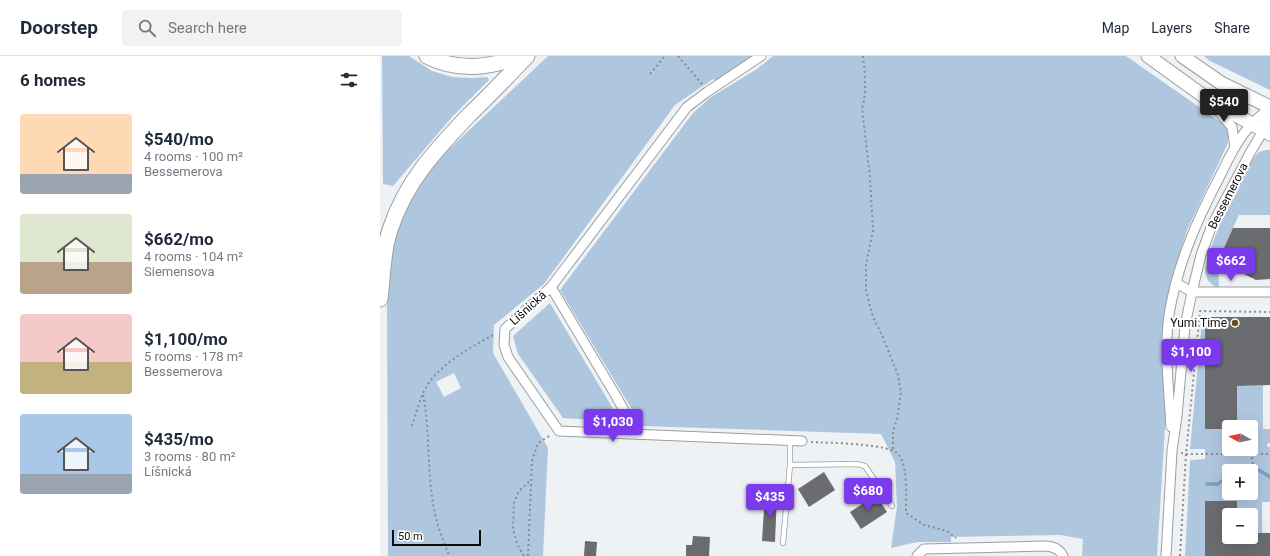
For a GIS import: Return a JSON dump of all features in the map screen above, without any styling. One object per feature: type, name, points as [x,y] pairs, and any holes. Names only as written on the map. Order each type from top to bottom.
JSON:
[{"type":"highway","points":[[427,56],[440,62],[452,65],[476,67],[499,63],[518,56]]},
{"type":"highway","points":[[380,299],[385,257],[391,228],[402,201],[417,175],[438,148],[527,56]]},
{"type":"main road","points":[[1148,56],[1209,100],[1267,132]]},
{"type":"main road","points":[[1182,56],[1221,83],[1270,108]]},
{"type":"street","name":"Líšnická","points":[[559,431],[508,357],[504,345],[505,329],[551,287],[687,107],[761,56]]},
{"type":"street","name":"Bessemerova","points":[[1209,100],[1232,127],[1235,147]]},
{"type":"street","name":"Bessemerova","points":[[1172,451],[1167,343],[1169,316],[1184,254],[1196,223],[1235,147],[1251,124],[1270,108]]},
{"type":"street","name":"Bessemerova","points":[[1166,556],[1172,451],[1177,416],[1185,326],[1192,292],[1201,255],[1212,225],[1250,153],[1267,132],[1270,108]]},
{"type":"street","points":[[1176,284],[1192,292],[1270,292]]},
{"type":"street","points":[[551,287],[637,434]]},
{"type":"street","points":[[559,431],[802,441]]},
{"type":"street","points":[[916,556],[924,549],[1044,546],[1052,546],[1058,549],[1063,556]]},
{"type":"lane","points":[[783,543],[790,465],[790,440]]},
{"type":"lane","points":[[790,465],[856,464],[865,466],[892,506]]},
{"type":"path","points":[[650,74],[665,56]]},
{"type":"path","points":[[678,56],[696,76],[707,92]]},
{"type":"path","points":[[863,56],[866,79],[862,109],[870,177],[873,231],[866,264],[866,291],[873,317],[898,375],[901,392],[897,419],[893,431],[893,450]]},
{"type":"path","points":[[1180,556],[1186,454],[1200,311],[1270,312]]},
{"type":"path","points":[[412,426],[423,395],[431,380],[447,364],[481,341],[505,329]]},
{"type":"path","points":[[423,395],[426,411],[432,494],[436,518],[449,556]]},
{"type":"path","points":[[528,556],[532,461],[538,443],[559,431]]},
{"type":"path","points":[[802,441],[877,446],[893,450],[899,454],[904,467],[906,513],[924,525],[947,531],[958,548]]},
{"type":"path","points":[[1172,451],[1186,454],[1222,454]]},
{"type":"path","points":[[1258,454],[1270,454]]},
{"type":"path","points":[[524,556],[516,544],[513,529],[514,503],[519,491],[531,480]]},
{"type":"shaded area","points":[[382,56],[409,56],[432,71],[452,77],[487,77],[489,80],[452,117],[393,186],[383,184]]},
{"type":"shaded area","points":[[548,56],[755,56],[716,81],[713,79],[675,105],[544,284],[494,325],[493,353],[548,448],[543,556],[388,556],[387,308],[389,262],[400,218],[429,168]],"holes":[[[454,373],[461,388],[444,397],[436,382]]]},
{"type":"shaded area","points":[[773,56],[1126,56],[1226,127],[1228,132],[1228,143],[1187,230],[1171,280],[1167,306],[1166,412],[1157,556],[1082,556],[1083,539],[1060,535],[951,537],[951,542],[917,542],[891,548],[897,507],[895,462],[881,434],[642,426],[560,290],[693,113],[711,97],[757,69]]},
{"type":"shaded area","points":[[1204,56],[1270,56],[1270,90],[1210,61]]},
{"type":"shaded area","points":[[1264,150],[1270,150],[1270,215],[1239,215],[1218,261],[1219,288],[1216,287],[1209,282],[1205,270],[1219,228],[1236,190],[1252,160],[1258,153]]},
{"type":"shaded area","points":[[550,303],[621,422],[563,418],[518,354],[513,336]]},
{"type":"shaded area","points":[[1205,317],[1205,429],[1222,429],[1222,456],[1258,456],[1258,420],[1237,420],[1237,386],[1263,385],[1263,429],[1270,429],[1270,443],[1267,444],[1267,447],[1270,447],[1270,502],[1262,502],[1262,533],[1258,533],[1258,508],[1237,508],[1237,501],[1205,502],[1205,556],[1185,556],[1190,460],[1205,459],[1205,449],[1190,449],[1202,321]]},
{"type":"building","points":[[1233,228],[1270,228],[1270,279],[1256,280],[1218,261]]},
{"type":"building","points":[[1205,317],[1270,317],[1270,385],[1237,386],[1237,420],[1222,420],[1222,429],[1205,429]]},
{"type":"building","points":[[824,472],[835,490],[809,507],[798,489]]},
{"type":"building","points":[[765,494],[777,495],[775,542],[762,541]]},
{"type":"building","points":[[876,495],[887,512],[861,529],[850,512]]},
{"type":"building","points":[[1205,501],[1237,501],[1237,508],[1222,508],[1222,544],[1258,544],[1258,533],[1270,533],[1270,556],[1205,556]]},
{"type":"building","points":[[693,536],[710,537],[709,556],[686,556],[686,545],[692,545]]},
{"type":"building","points":[[585,541],[597,542],[596,556],[584,556]]},
{"type":"waterway","points":[[1258,470],[1270,477]]},
{"type":"waterway","points":[[1207,484],[1218,484],[1222,481]]},
{"type":"place","name":"Yumi Time","points":[[1235,323]]}]
